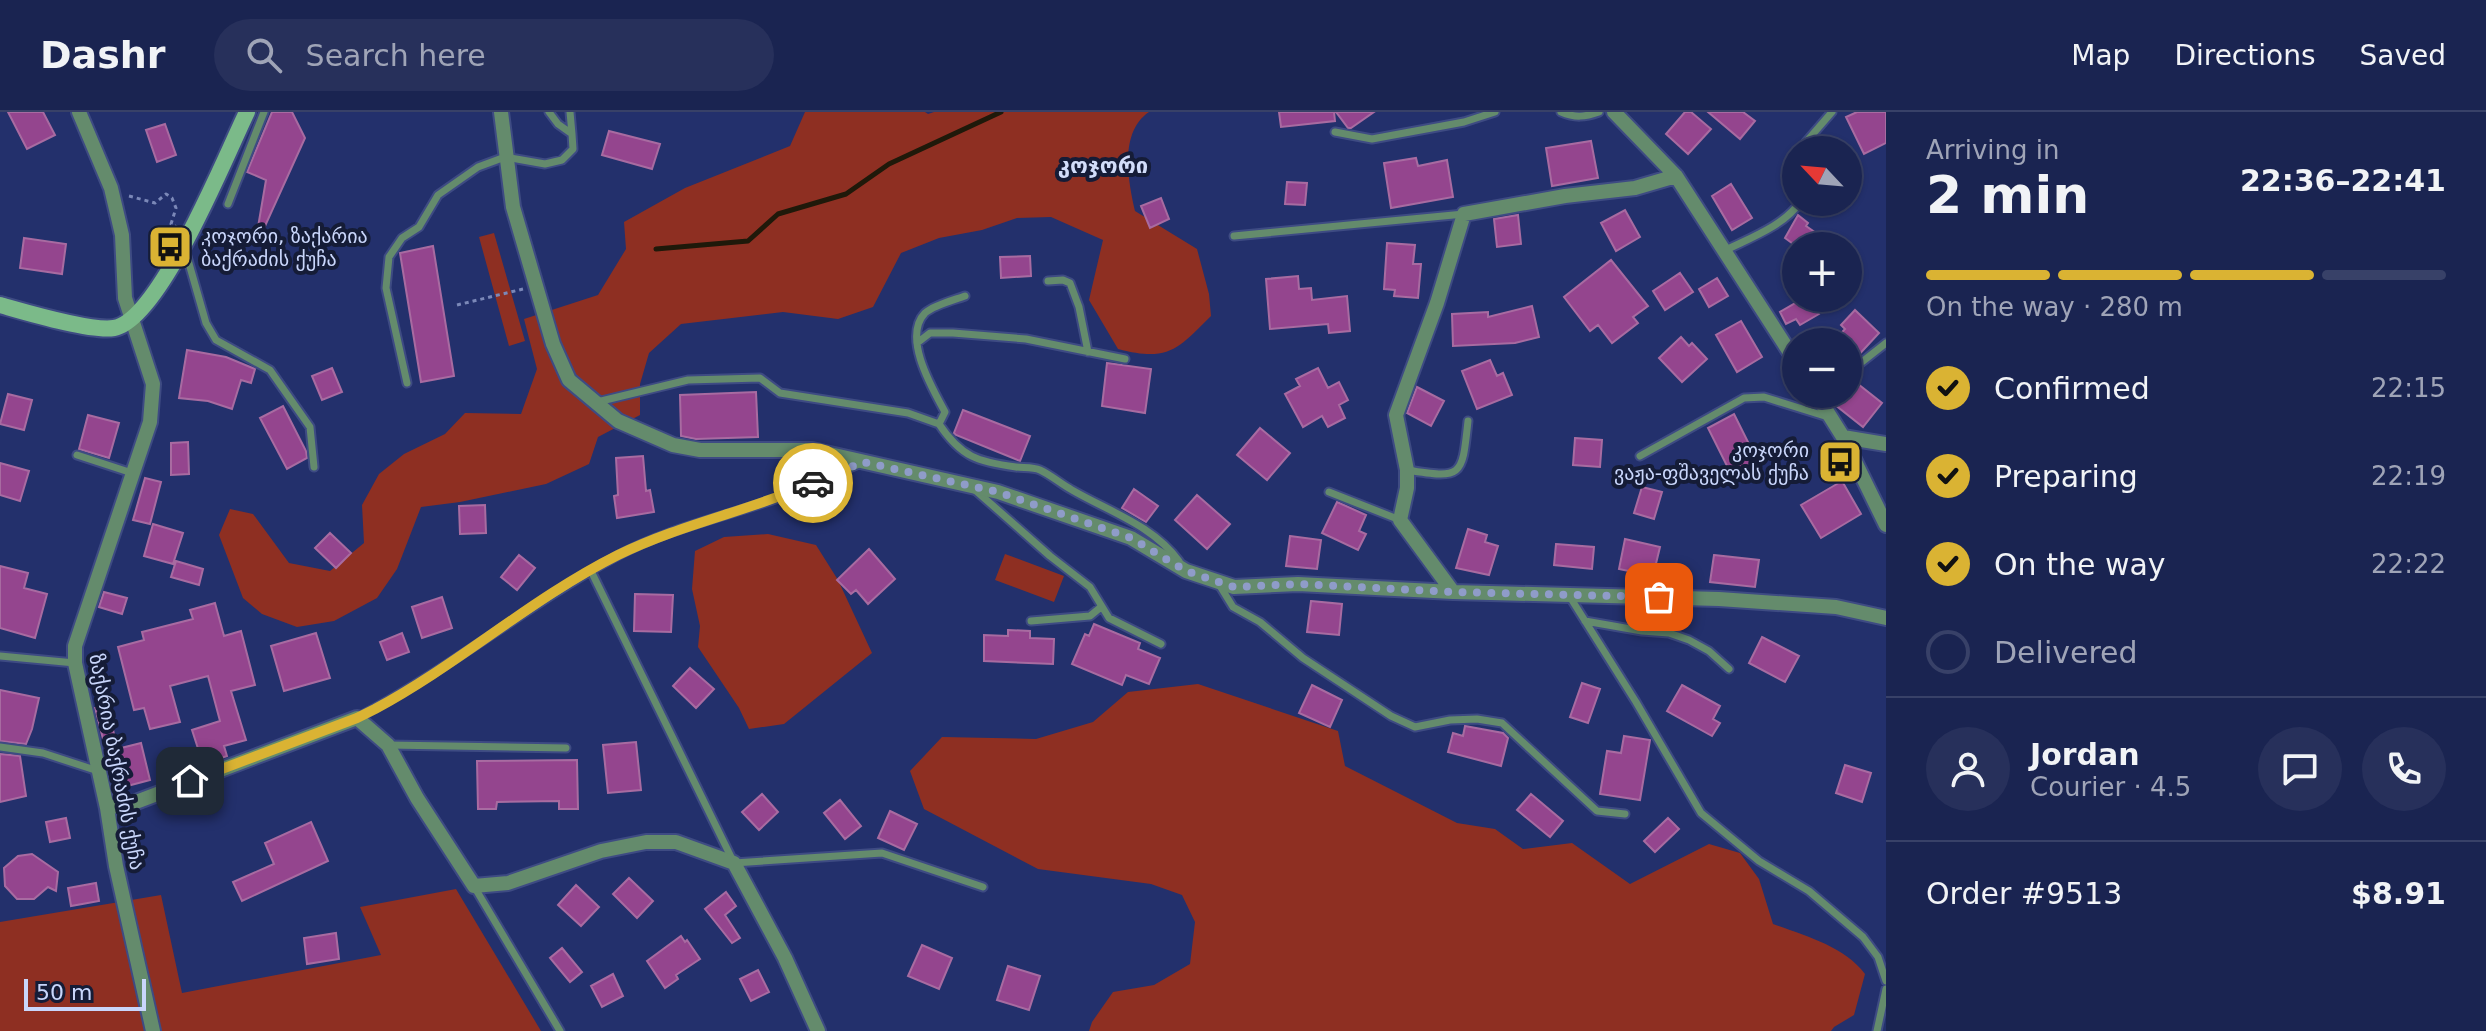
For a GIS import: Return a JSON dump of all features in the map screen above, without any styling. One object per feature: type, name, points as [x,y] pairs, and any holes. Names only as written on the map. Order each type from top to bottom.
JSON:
[{"type":"main road","points":[[0,305],[96,327],[114,328],[131,321],[153,296],[184,244],[247,112]]},
{"type":"street","name":"ზაქარია ბაქრაძის ქუჩა","points":[[79,112],[111,188],[122,235],[125,298],[153,384],[150,422],[75,646],[75,663],[107,808],[116,866],[153,1031]]},
{"type":"street","points":[[501,112],[513,207],[553,344],[569,380],[618,421],[673,445],[700,450],[812,450],[998,492],[1131,538],[1186,571],[1234,587],[1298,584],[1453,592],[1719,599],[1836,607],[1886,618]]},
{"type":"street","points":[[1614,112],[1676,176],[1782,340]]},
{"type":"street","points":[[1453,592],[1400,520],[1407,488],[1407,470],[1396,415],[1437,303],[1464,214],[1565,196],[1635,188],[1676,176]]},
{"type":"street","points":[[1824,408],[1843,437],[1886,525]]},
{"type":"street","points":[[1843,437],[1886,444]]},
{"type":"street","points":[[107,808],[136,802],[357,718],[388,745],[417,798],[474,886],[508,883],[601,851],[646,842],[676,842],[734,863],[785,958],[818,1031]]},
{"type":"lane","points":[[228,204],[264,112]]},
{"type":"lane","points":[[549,112],[558,124],[572,134]]},
{"type":"lane","points":[[407,383],[386,288],[389,257],[402,238],[419,227],[438,195],[478,167],[505,157],[545,164],[562,160],[573,149],[570,112]]},
{"type":"lane","points":[[1335,132],[1372,139],[1464,122],[1495,112]]},
{"type":"lane","points":[[1561,112],[1587,117],[1599,112]]},
{"type":"lane","points":[[1811,136],[1832,112]]},
{"type":"lane","points":[[1234,236],[1464,214]]},
{"type":"lane","points":[[1726,250],[1786,216]]},
{"type":"lane","points":[[184,244],[206,323],[216,340],[270,370],[310,427],[314,467]]},
{"type":"lane","points":[[1048,281],[1063,280],[1070,283],[1075,291],[1088,352]]},
{"type":"lane","points":[[939,424],[945,412],[929,381],[915,327],[927,311],[965,296]]},
{"type":"lane","points":[[917,343],[930,333],[953,333],[1026,339],[1125,359]]},
{"type":"lane","points":[[1862,362],[1886,343]]},
{"type":"lane","points":[[595,403],[688,380],[760,378],[780,393],[908,413],[939,424],[965,454],[984,463],[1039,470],[1136,522],[1172,551],[1186,571]]},
{"type":"lane","points":[[1640,456],[1744,398],[1764,397],[1828,417]]},
{"type":"lane","points":[[1407,470],[1444,476],[1455,473],[1462,466],[1468,421]]},
{"type":"lane","points":[[77,455],[134,473]]},
{"type":"lane","points":[[357,718],[392,700],[501,627],[616,556],[664,534],[792,493],[863,462]]},
{"type":"lane","points":[[973,488],[1090,587],[1109,618],[1161,644]]},
{"type":"lane","points":[[1329,492],[1400,520]]},
{"type":"lane","points":[[591,571],[734,863],[882,853],[983,887]]},
{"type":"lane","points":[[1219,584],[1233,607],[1260,622],[1303,658],[1391,716],[1415,727],[1450,720],[1477,719],[1502,723],[1597,811],[1625,814]]},
{"type":"lane","points":[[1569,595],[1701,813],[1759,861],[1809,891],[1863,937],[1878,957],[1886,981]]},
{"type":"lane","points":[[1031,621],[1090,616],[1101,607]]},
{"type":"lane","points":[[1585,621],[1669,633],[1709,651],[1729,669]]},
{"type":"lane","points":[[0,656],[75,663]]},
{"type":"lane","points":[[388,745],[566,748]]},
{"type":"lane","points":[[0,747],[43,753],[98,771]]},
{"type":"lane","points":[[474,886],[560,1031]]},
{"type":"lane","points":[[1877,1031],[1886,989]]},
{"type":"path","points":[[111,188],[140,201],[155,203],[166,194],[172,198],[176,208],[171,224],[177,227]]},
{"type":"path","points":[[457,305],[536,286]]},
{"type":"shaded area","points":[[805,112],[1149,112],[1133,132],[1128,158],[1135,211],[1197,249],[1209,294],[1211,316],[1180,345],[1170,350],[1149,354],[1118,349],[1089,300],[1103,240],[1051,217],[1017,218],[982,230],[939,238],[901,253],[873,307],[838,319],[783,312],[681,324],[649,353],[640,384],[640,415],[598,437],[589,464],[546,484],[421,507],[397,569],[377,598],[334,621],[297,627],[262,614],[243,598],[219,535],[230,509],[253,514],[289,563],[330,571],[364,543],[362,505],[379,474],[404,454],[445,434],[465,413],[521,414],[537,369],[524,319],[598,295],[626,249],[624,222],[685,188],[790,146]]},
{"type":"shaded area","points":[[494,233],[525,341],[509,346],[479,237]]},
{"type":"shaded area","points":[[768,534],[816,545],[838,580],[872,653],[784,724],[749,729],[739,708],[698,647],[700,626],[692,589],[695,551],[724,537]]},
{"type":"shaded area","points":[[1005,554],[1064,576],[1054,602],[995,580]]},
{"type":"shaded area","points":[[1198,684],[1338,731],[1345,766],[1457,823],[1495,829],[1523,849],[1572,843],[1630,884],[1709,844],[1740,853],[1759,879],[1773,924],[1835,949],[1865,974],[1854,1015],[1831,1031],[1089,1031],[1113,992],[1154,985],[1190,964],[1195,922],[1182,895],[1151,884],[1038,869],[924,809],[910,771],[942,737],[1036,739],[1093,722],[1128,692]]},
{"type":"shaded area","points":[[456,889],[541,1031],[0,1031],[0,922],[161,895],[182,993],[381,955],[360,907]]},
{"type":"building","points":[[8,112],[43,112],[55,135],[27,149]]},
{"type":"building","points":[[272,112],[292,112],[305,138],[261,235],[257,233],[266,180],[247,172]]},
{"type":"building","points":[[1279,112],[1334,112],[1335,121],[1281,127]]},
{"type":"building","points":[[1336,112],[1374,112],[1348,128]]},
{"type":"building","points":[[1685,112],[1691,112],[1711,129],[1688,154],[1666,134]]},
{"type":"building","points":[[1708,112],[1743,112],[1755,121],[1740,139]]},
{"type":"building","points":[[1857,112],[1886,112],[1886,143],[1864,154],[1862,136],[1855,136],[1846,117]]},
{"type":"building","points":[[165,124],[176,155],[157,162],[146,130]]},
{"type":"building","points":[[609,131],[660,144],[652,169],[602,155]]},
{"type":"building","points":[[1591,141],[1598,178],[1552,186],[1546,148]]},
{"type":"building","points":[[1416,158],[1418,166],[1447,160],[1453,197],[1391,208],[1384,163]]},
{"type":"building","points":[[1287,182],[1307,183],[1305,205],[1285,204]]},
{"type":"building","points":[[1731,184],[1752,218],[1732,230],[1712,196]]},
{"type":"building","points":[[1161,198],[1169,219],[1150,228],[1141,206]]},
{"type":"building","points":[[1625,210],[1640,237],[1616,251],[1601,223]]},
{"type":"building","points":[[1518,215],[1521,244],[1497,247],[1494,219]]},
{"type":"building","points":[[1799,216],[1815,232],[1788,232]]},
{"type":"building","points":[[24,238],[66,244],[62,274],[20,268]]},
{"type":"building","points":[[1387,243],[1415,245],[1413,264],[1421,264],[1418,298],[1394,296],[1395,290],[1384,289]]},
{"type":"building","points":[[433,246],[454,376],[421,382],[400,253]]},
{"type":"building","points":[[1030,256],[1031,276],[1001,278],[1000,257]]},
{"type":"building","points":[[1611,260],[1648,306],[1633,317],[1638,323],[1612,343],[1598,325],[1590,331],[1564,297]]},
{"type":"building","points":[[1680,273],[1693,292],[1665,310],[1653,291]]},
{"type":"building","points":[[1298,276],[1299,289],[1311,288],[1312,300],[1347,296],[1350,331],[1329,333],[1328,324],[1270,329],[1266,279]]},
{"type":"building","points":[[1717,278],[1728,296],[1709,307],[1699,289]]},
{"type":"building","points":[[1532,306],[1539,337],[1515,343],[1453,346],[1452,314],[1488,312],[1488,317]]},
{"type":"building","points":[[1780,312],[1819,314],[1800,325],[1796,319],[1786,324]]},
{"type":"building","points":[[1853,312],[1857,312],[1879,333],[1862,351],[1862,328],[1844,328],[1841,325]]},
{"type":"building","points":[[1741,321],[1762,357],[1737,372],[1716,335]]},
{"type":"building","points":[[1681,337],[1689,346],[1692,343],[1707,359],[1682,382],[1659,358]]},
{"type":"building","points":[[187,350],[226,357],[255,369],[251,383],[241,380],[232,409],[208,401],[179,398]]},
{"type":"building","points":[[1490,360],[1497,376],[1503,373],[1512,395],[1477,409],[1462,371]]},
{"type":"building","points":[[1107,363],[1151,369],[1145,413],[1102,406]]},
{"type":"building","points":[[332,368],[342,392],[322,400],[312,376]]},
{"type":"building","points":[[1318,368],[1328,388],[1339,382],[1348,400],[1339,405],[1345,418],[1328,427],[1322,416],[1303,427],[1285,394],[1300,386],[1296,379]]},
{"type":"building","points":[[1417,387],[1444,401],[1431,426],[1407,413]]},
{"type":"building","points":[[1862,387],[1882,403],[1863,427],[1839,408],[1862,408]]},
{"type":"building","points":[[756,392],[758,437],[696,439],[681,436],[680,395]]},
{"type":"building","points":[[8,394],[32,400],[24,430],[0,424]]},
{"type":"building","points":[[283,406],[307,458],[287,469],[260,418]]},
{"type":"building","points":[[963,410],[1030,436],[1020,461],[956,435],[954,433]]},
{"type":"building","points":[[1734,414],[1758,462],[1732,476],[1708,428]]},
{"type":"building","points":[[88,415],[119,423],[109,458],[79,449]]},
{"type":"building","points":[[1260,428],[1290,453],[1267,480],[1237,455]]},
{"type":"building","points":[[1575,438],[1602,440],[1600,467],[1573,465]]},
{"type":"building","points":[[188,442],[189,474],[171,475],[171,443]]},
{"type":"building","points":[[643,456],[646,491],[650,490],[654,512],[617,518],[614,496],[618,495],[616,458]]},
{"type":"building","points":[[0,463],[29,471],[20,501],[0,495]]},
{"type":"building","points":[[145,478],[161,482],[150,524],[133,520]]},
{"type":"building","points":[[1842,481],[1861,514],[1821,538],[1801,505]]},
{"type":"building","points":[[1642,487],[1662,492],[1654,519],[1634,513]]},
{"type":"building","points":[[1134,489],[1158,506],[1146,522],[1122,508]]},
{"type":"building","points":[[1197,495],[1230,524],[1207,549],[1175,520]]},
{"type":"building","points":[[1337,502],[1366,515],[1359,531],[1366,534],[1358,550],[1322,533]]},
{"type":"building","points":[[485,505],[486,533],[460,534],[459,506]]},
{"type":"building","points":[[153,524],[183,533],[173,564],[144,556]]},
{"type":"building","points":[[1468,529],[1487,535],[1485,542],[1498,546],[1489,575],[1456,568]]},
{"type":"building","points":[[330,533],[351,553],[336,568],[315,548]]},
{"type":"building","points":[[1290,536],[1321,540],[1317,569],[1286,566]]},
{"type":"building","points":[[1625,539],[1660,547],[1653,576],[1619,569]]},
{"type":"building","points":[[1556,544],[1594,547],[1592,569],[1554,565]]},
{"type":"building","points":[[869,549],[895,579],[868,604],[856,590],[851,594],[837,580]]},
{"type":"building","points":[[519,555],[535,568],[517,590],[501,577]]},
{"type":"building","points":[[1714,555],[1759,560],[1755,587],[1710,582]]},
{"type":"building","points":[[176,561],[203,569],[199,585],[171,577]]},
{"type":"building","points":[[0,566],[28,573],[24,588],[47,594],[35,638],[0,628]]},
{"type":"building","points":[[104,592],[127,598],[122,614],[99,607]]},
{"type":"building","points":[[635,594],[673,595],[671,632],[634,631]]},
{"type":"building","points":[[442,597],[452,628],[422,638],[412,607]]},
{"type":"building","points":[[1311,601],[1342,604],[1339,635],[1307,632]]},
{"type":"building","points":[[215,603],[224,636],[241,631],[255,685],[231,691],[246,740],[224,746],[227,756],[203,764],[192,730],[220,721],[208,676],[170,686],[180,722],[150,729],[144,708],[134,710],[118,647],[144,640],[142,632],[193,619],[190,610]]},
{"type":"building","points":[[1094,624],[1140,643],[1138,649],[1160,658],[1149,684],[1126,675],[1122,685],[1072,664],[1085,634],[1089,636]]},
{"type":"building","points":[[1008,630],[1030,631],[1030,638],[1054,639],[1053,664],[984,661],[984,635],[1008,636]]},
{"type":"building","points":[[316,633],[330,678],[284,691],[271,646]]},
{"type":"building","points":[[402,633],[409,652],[387,660],[380,642]]},
{"type":"building","points":[[1762,637],[1799,656],[1785,682],[1749,663]]},
{"type":"building","points":[[690,668],[714,689],[696,708],[673,686]]},
{"type":"building","points":[[1582,683],[1600,689],[1588,723],[1570,717]]},
{"type":"building","points":[[1312,685],[1342,700],[1330,727],[1299,713]]},
{"type":"building","points":[[1682,685],[1720,706],[1713,719],[1720,723],[1712,736],[1667,711]]},
{"type":"building","points":[[0,690],[39,698],[26,744],[0,741]]},
{"type":"building","points":[[108,705],[117,749],[141,743],[150,780],[116,789],[95,708]]},
{"type":"building","points":[[1465,726],[1503,733],[1508,738],[1501,766],[1448,752],[1453,733],[1463,736]]},
{"type":"building","points":[[1624,736],[1650,740],[1640,800],[1600,794],[1607,751],[1621,753]]},
{"type":"building","points":[[636,742],[641,790],[608,793],[603,745]]},
{"type":"building","points":[[0,754],[20,756],[26,796],[0,802]]},
{"type":"building","points":[[577,760],[578,809],[559,809],[559,801],[497,802],[496,809],[478,809],[477,761]]},
{"type":"building","points":[[1845,765],[1871,773],[1862,802],[1836,793]]},
{"type":"building","points":[[762,794],[778,812],[759,830],[742,812]]},
{"type":"building","points":[[1531,794],[1563,821],[1550,837],[1517,810]]},
{"type":"building","points":[[840,800],[861,826],[845,839],[824,813]]},
{"type":"building","points":[[890,811],[917,824],[904,850],[878,838]]},
{"type":"building","points":[[66,818],[70,838],[50,842],[46,822]]},
{"type":"building","points":[[1668,818],[1679,829],[1655,852],[1644,841]]},
{"type":"building","points":[[311,822],[328,861],[242,901],[233,882],[274,864],[265,843]]},
{"type":"building","points":[[32,854],[58,872],[56,891],[48,887],[34,899],[17,899],[5,886],[4,868],[18,856]]},
{"type":"building","points":[[629,878],[653,901],[637,918],[613,894]]},
{"type":"building","points":[[96,883],[99,901],[71,906],[68,888]]},
{"type":"building","points":[[576,885],[599,907],[581,926],[558,905]]},
{"type":"building","points":[[726,892],[736,906],[725,915],[740,938],[732,943],[705,909]]},
{"type":"building","points":[[336,933],[339,959],[307,964],[304,938]]},
{"type":"building","points":[[681,936],[700,959],[676,975],[678,979],[665,988],[647,961]]},
{"type":"building","points":[[922,945],[952,958],[939,989],[908,976]]},
{"type":"building","points":[[562,948],[582,972],[570,982],[550,958]]},
{"type":"building","points":[[1008,966],[1040,976],[1029,1010],[997,1000]]},
{"type":"building","points":[[758,970],[769,992],[751,1001],[740,979]]},
{"type":"building","points":[[613,974],[623,996],[602,1007],[591,986]]},
{"type":"waterway","points":[[656,249],[748,241],[778,214],[846,194],[889,164],[1001,112]]},
{"type":"way so far","points":[[813,483],[863,462],[998,492],[1131,538],[1186,571],[1234,587],[1298,584],[1453,592],[1659,597]]},
{"type":"place","name":"კოჯორი, ზაქარია ბაქრაძის ქუჩა","points":[[170,247]]},
{"type":"place","name":"კოჯორი ვაჟა-ფშაველას ქუჩა","points":[[1840,462]]},
{"type":"district","name":"კოჯორი","points":[[1103,165]]},
{"type":"route","points":[[190,781],[375,709],[616,556],[664,534],[792,493],[813,483]]}]
